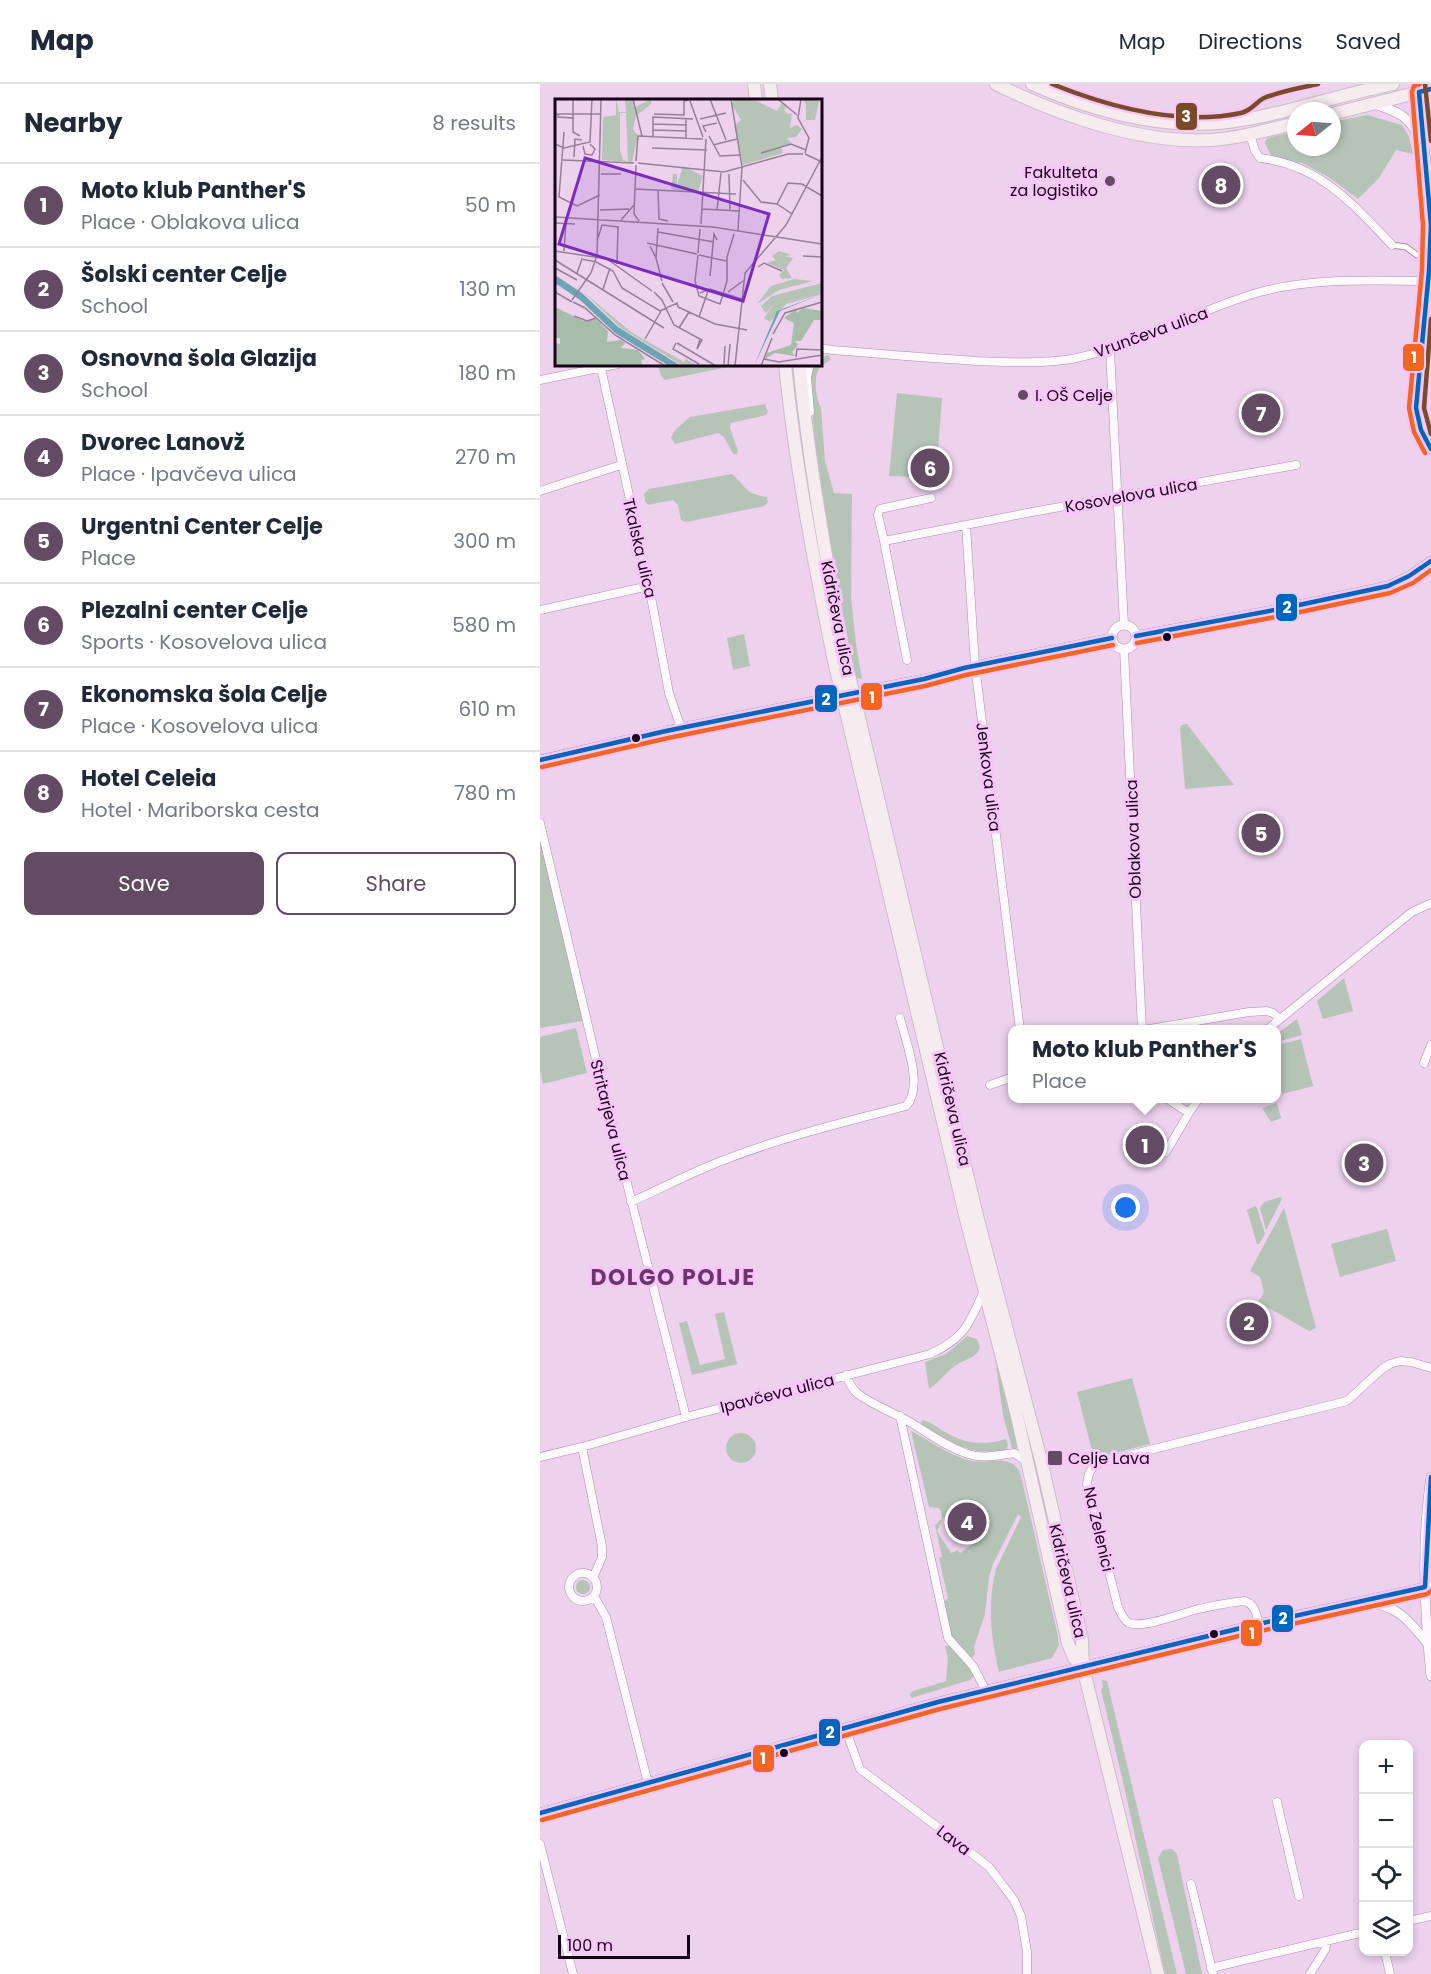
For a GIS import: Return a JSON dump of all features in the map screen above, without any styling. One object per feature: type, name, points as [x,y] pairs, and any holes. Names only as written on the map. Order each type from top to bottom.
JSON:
[{"type":"main road","points":[[754,84],[756,99]]},
{"type":"main road","points":[[770,84],[772,99]]},
{"type":"main road","points":[[996,84],[1035,102],[1101,125],[1164,138],[1198,140],[1229,138],[1287,125]]},
{"type":"main road","points":[[1032,84],[1099,108],[1140,117],[1196,124],[1249,119],[1393,84]]},
{"type":"main road","points":[[1341,112],[1422,88]]},
{"type":"main road","name":"Kidričeva ulica","points":[[783,366],[816,572],[834,661],[984,1291],[1016,1412],[1068,1643],[1074,1658],[1083,1667]]},
{"type":"main road","name":"Kidričeva ulica","points":[[799,366],[808,447],[827,570],[845,658],[976,1212],[1041,1460],[1082,1640],[1083,1667]]},
{"type":"main road","points":[[1083,1667],[1158,1974]]},
{"type":"street","points":[[1422,88],[1431,223],[1430,281],[1423,316],[1416,408],[1423,438],[1431,449]]},
{"type":"street","points":[[1373,103],[1399,112],[1411,122],[1425,150]]},
{"type":"street","points":[[1250,134],[1255,151],[1260,158],[1311,173],[1350,201],[1392,245],[1406,248],[1417,255],[1430,256]]},
{"type":"street","name":"Vrunčeva ulica","points":[[822,348],[1022,363],[1069,359],[1110,350],[1239,300],[1287,285],[1430,281]]},
{"type":"street","name":"Vrunčeva ulica","points":[[822,353],[832,350]]},
{"type":"street","points":[[1110,350],[1124,625]]},
{"type":"street","points":[[540,380],[610,366]]},
{"type":"street","points":[[808,447],[810,428],[807,377],[810,366]]},
{"type":"street","name":"Tkalska ulica","points":[[601,368],[649,586],[669,693],[681,728]]},
{"type":"street","points":[[540,491],[621,465]]},
{"type":"street","name":"Kosovelova ulica","points":[[884,541],[1296,465]]},
{"type":"street","points":[[907,660],[878,514],[880,509],[931,498]]},
{"type":"street","name":"Jenkova ulica","points":[[966,525],[975,665],[1020,1025]]},
{"type":"street","points":[[1136,636],[1388,586],[1409,576],[1431,561]]},
{"type":"street","points":[[540,610],[649,586]]},
{"type":"street","points":[[1124,625],[1130,627],[1136,636],[1133,645],[1124,649],[1115,645],[1112,638],[1114,631],[1124,625]]},
{"type":"street","points":[[879,688],[975,665],[1112,638]]},
{"type":"street","name":"Oblakova ulica","points":[[1124,649],[1143,1025]]},
{"type":"street","points":[[540,760],[834,697]]},
{"type":"street","name":"Stritarjeva ulica","points":[[540,823],[631,1202],[686,1417]]},
{"type":"street","points":[[1272,1025],[1412,912],[1431,903]]},
{"type":"street","points":[[1168,1025],[1249,1012],[1267,1011],[1280,1018]]},
{"type":"street","points":[[631,1202],[722,1161],[775,1141],[906,1106],[912,1100],[915,1088],[900,1018]]},
{"type":"street","points":[[1424,1063],[1431,1045]]},
{"type":"street","points":[[990,1085],[1008,1079]]},
{"type":"street","points":[[1174,1103],[1189,1113]]},
{"type":"street","points":[[1166,1152],[1195,1103]]},
{"type":"street","points":[[846,1375],[930,1354],[948,1346],[969,1324],[984,1291]]},
{"type":"street","name":"Na Zelenici","points":[[1258,1624],[1255,1608],[1245,1602],[1198,1609],[1147,1623],[1129,1623],[1118,1607],[1087,1485],[1088,1474],[1092,1467],[1101,1462],[1347,1401],[1390,1364],[1400,1361],[1431,1368]]},
{"type":"street","name":"Ipavčeva ulica","points":[[540,1457],[846,1375],[851,1387],[859,1395],[900,1416],[935,1439],[970,1455],[1014,1453],[1026,1461]]},
{"type":"street","points":[[900,1416],[948,1638],[974,1666],[986,1690]]},
{"type":"street","points":[[582,1447],[602,1546],[602,1557],[593,1578]]},
{"type":"street","points":[[1431,1476],[1428,1587],[1428,1644],[1431,1676]]},
{"type":"street","points":[[587,1573],[593,1578],[597,1588],[594,1596],[587,1600],[580,1600],[573,1596],[569,1589],[573,1578],[587,1573]]},
{"type":"street","points":[[540,1813],[986,1690],[1258,1624],[1428,1587]]},
{"type":"street","points":[[594,1596],[606,1617],[648,1783]]},
{"type":"street","points":[[1358,1601],[1377,1603],[1392,1608],[1405,1616],[1428,1644]]},
{"type":"street","name":"Lava","points":[[845,1728],[860,1769],[989,1867],[1014,1900],[1021,1916],[1027,1952],[1027,1974]]},
{"type":"street","points":[[1277,1802],[1299,1896]]},
{"type":"street","points":[[540,1844],[573,1974]]},
{"type":"street","points":[[1191,1884],[1212,1971],[1359,1933]]},
{"type":"street","points":[[1413,1920],[1431,1916]]},
{"type":"street","points":[[1310,1974],[1325,1950],[1327,1941]]},
{"type":"street","points":[[1386,1956],[1390,1974]]},
{"type":"green space","points":[[1367,115],[1402,125],[1409,137],[1413,154],[1396,150],[1379,178],[1358,199],[1330,178],[1302,163],[1273,160],[1265,143],[1267,138],[1287,133],[1287,156],[1341,156],[1341,120]]},
{"type":"green space","points":[[828,355],[831,359],[822,366],[822,358]]},
{"type":"green space","points":[[658,366],[732,366],[665,380],[661,376]]},
{"type":"green space","points":[[813,366],[822,366],[817,373],[816,388],[821,408],[825,461],[834,493],[852,494],[851,598],[862,679],[856,678],[843,623],[820,494],[809,379]]},
{"type":"green space","points":[[897,393],[942,398],[936,478],[889,476]]},
{"type":"green space","points":[[765,404],[768,412],[766,415],[731,423],[730,428],[737,454],[733,454],[724,437],[718,433],[675,444],[671,438],[675,430],[690,417]]},
{"type":"green space","points":[[732,474],[750,492],[767,497],[768,502],[764,506],[686,522],[681,520],[678,505],[673,500],[648,505],[645,501],[644,494],[649,489]]},
{"type":"green space","points":[[744,634],[750,666],[733,670],[727,638]]},
{"type":"green space","points":[[1185,724],[1234,785],[1185,789],[1180,729]]},
{"type":"green space","points":[[540,838],[583,1021],[540,1028]]},
{"type":"green space","points":[[1344,978],[1353,1011],[1323,1019],[1317,1001]]},
{"type":"green space","points":[[1297,1019],[1302,1035],[1281,1041],[1281,1031]]},
{"type":"green space","points":[[576,1028],[587,1073],[543,1084],[540,1070],[540,1037]]},
{"type":"green space","points":[[1301,1039],[1313,1086],[1282,1094],[1281,1044]]},
{"type":"green space","points":[[1277,1103],[1281,1118],[1271,1122],[1262,1108]]},
{"type":"green space","points":[[1280,1197],[1282,1199],[1266,1230],[1260,1208],[1264,1202]]},
{"type":"green space","points":[[1255,1206],[1265,1234],[1259,1244],[1257,1244],[1247,1210]]},
{"type":"green space","points":[[1284,1208],[1316,1328],[1309,1331],[1258,1302],[1264,1292],[1260,1277],[1250,1271]]},
{"type":"green space","points":[[1387,1229],[1396,1261],[1340,1277],[1331,1244]]},
{"type":"green space","points":[[724,1312],[737,1364],[692,1375],[679,1323],[687,1321],[700,1365],[725,1359],[715,1314]]},
{"type":"green space","points":[[967,1336],[977,1339],[980,1347],[978,1352],[954,1367],[929,1389],[925,1362],[946,1354]]},
{"type":"green space","points":[[995,1358],[998,1362],[1018,1446],[1015,1450],[1012,1448],[1003,1415]]},
{"type":"green space","points":[[1132,1378],[1150,1444],[1094,1458],[1077,1392]]},
{"type":"green space","points":[[923,1420],[952,1436],[967,1441],[990,1443],[1006,1439],[1007,1449],[984,1452],[963,1447],[924,1427],[921,1422]]},
{"type":"green space","points":[[911,1431],[949,1453],[965,1459],[979,1462],[1005,1461],[1016,1466],[1020,1472],[1057,1632],[1059,1645],[1052,1658],[999,1672],[992,1634],[993,1582],[996,1569],[1021,1517],[1018,1514],[993,1564],[989,1577],[985,1614],[974,1647],[975,1654],[970,1660],[975,1675],[970,1680],[911,1698],[910,1694],[913,1691],[946,1681],[948,1658],[945,1646],[953,1646],[942,1605],[948,1598],[939,1558],[942,1557],[935,1525],[942,1519],[941,1511],[939,1508],[929,1507]],"holes":[[[966,1503],[988,1533],[960,1553],[958,1550],[951,1553],[937,1531],[943,1518]]]},
{"type":"green space","points":[[741,1433],[752,1437],[756,1448],[752,1459],[741,1463],[730,1459],[726,1448],[730,1437]]},
{"type":"green space","points":[[583,1580],[588,1582],[590,1587],[588,1592],[583,1594],[578,1592],[576,1587],[578,1582]]},
{"type":"green space","points":[[1102,1680],[1107,1681],[1177,1974],[1165,1974],[1101,1690]]},
{"type":"green space","points":[[1172,1849],[1177,1854],[1202,1974],[1186,1974],[1158,1858],[1163,1850]]},
{"type":"tunnel","points":[[849,694],[879,688]]},
{"type":"transit line","name":"3","points":[[1052,84],[1121,107],[1169,116],[1193,117],[1241,113],[1264,98],[1318,84]]},
{"type":"transit line","name":"1","points":[[1420,84],[1414,86],[1412,92],[1423,225],[1422,270],[1409,408],[1414,432],[1425,453]]},
{"type":"transit line","name":"3","points":[[1425,84],[1431,141]]},
{"type":"transit line","name":"2","points":[[1431,89],[1419,92],[1431,225],[1416,408],[1421,430],[1431,449]]},
{"type":"transit line","name":"3","points":[[1431,319],[1424,408],[1431,434]]},
{"type":"transit line","name":"2","points":[[1136,636],[1388,586],[1409,576],[1431,561]]},
{"type":"transit line","name":"1","points":[[1137,643],[1390,593],[1413,583],[1431,570]]},
{"type":"transit line","name":"2","points":[[540,760],[666,731],[1112,638]]},
{"type":"transit line","name":"1","points":[[542,767],[668,738],[1113,645]]},
{"type":"transit line","name":"2","points":[[540,1813],[938,1702],[1245,1627],[1425,1587],[1431,1477]]},
{"type":"transit line","name":"1","points":[[542,1820],[940,1709],[1247,1634],[1427,1594],[1431,1591]]},
{"type":"place","name":"Fakulteta za logistiko","points":[[1110,181]]},
{"type":"place","name":"Hotel Celeia","points":[[1221,185]]},
{"type":"place","name":"I. OŠ Celje","points":[[1023,395]]},
{"type":"place","name":"Ekonomska šola Celje","points":[[1261,413]]},
{"type":"place","name":"Plezalni center Celje","points":[[930,468]]},
{"type":"place","name":"Urgentni Center Celje","points":[[1261,833]]},
{"type":"place","name":"Moto klub Panther'S","points":[[1145,1145]]},
{"type":"place","name":"Osnovna šola Glazija","points":[[1364,1163]]},
{"type":"place","name":"Šolski center Celje","points":[[1249,1322]]},
{"type":"place","name":"Celje Lava","points":[[1055,1458]]},
{"type":"place","name":"Dvorec Lanovž","points":[[967,1522]]},
{"type":"district","name":"DOLGO POLJE","points":[[673,1277]]}]
